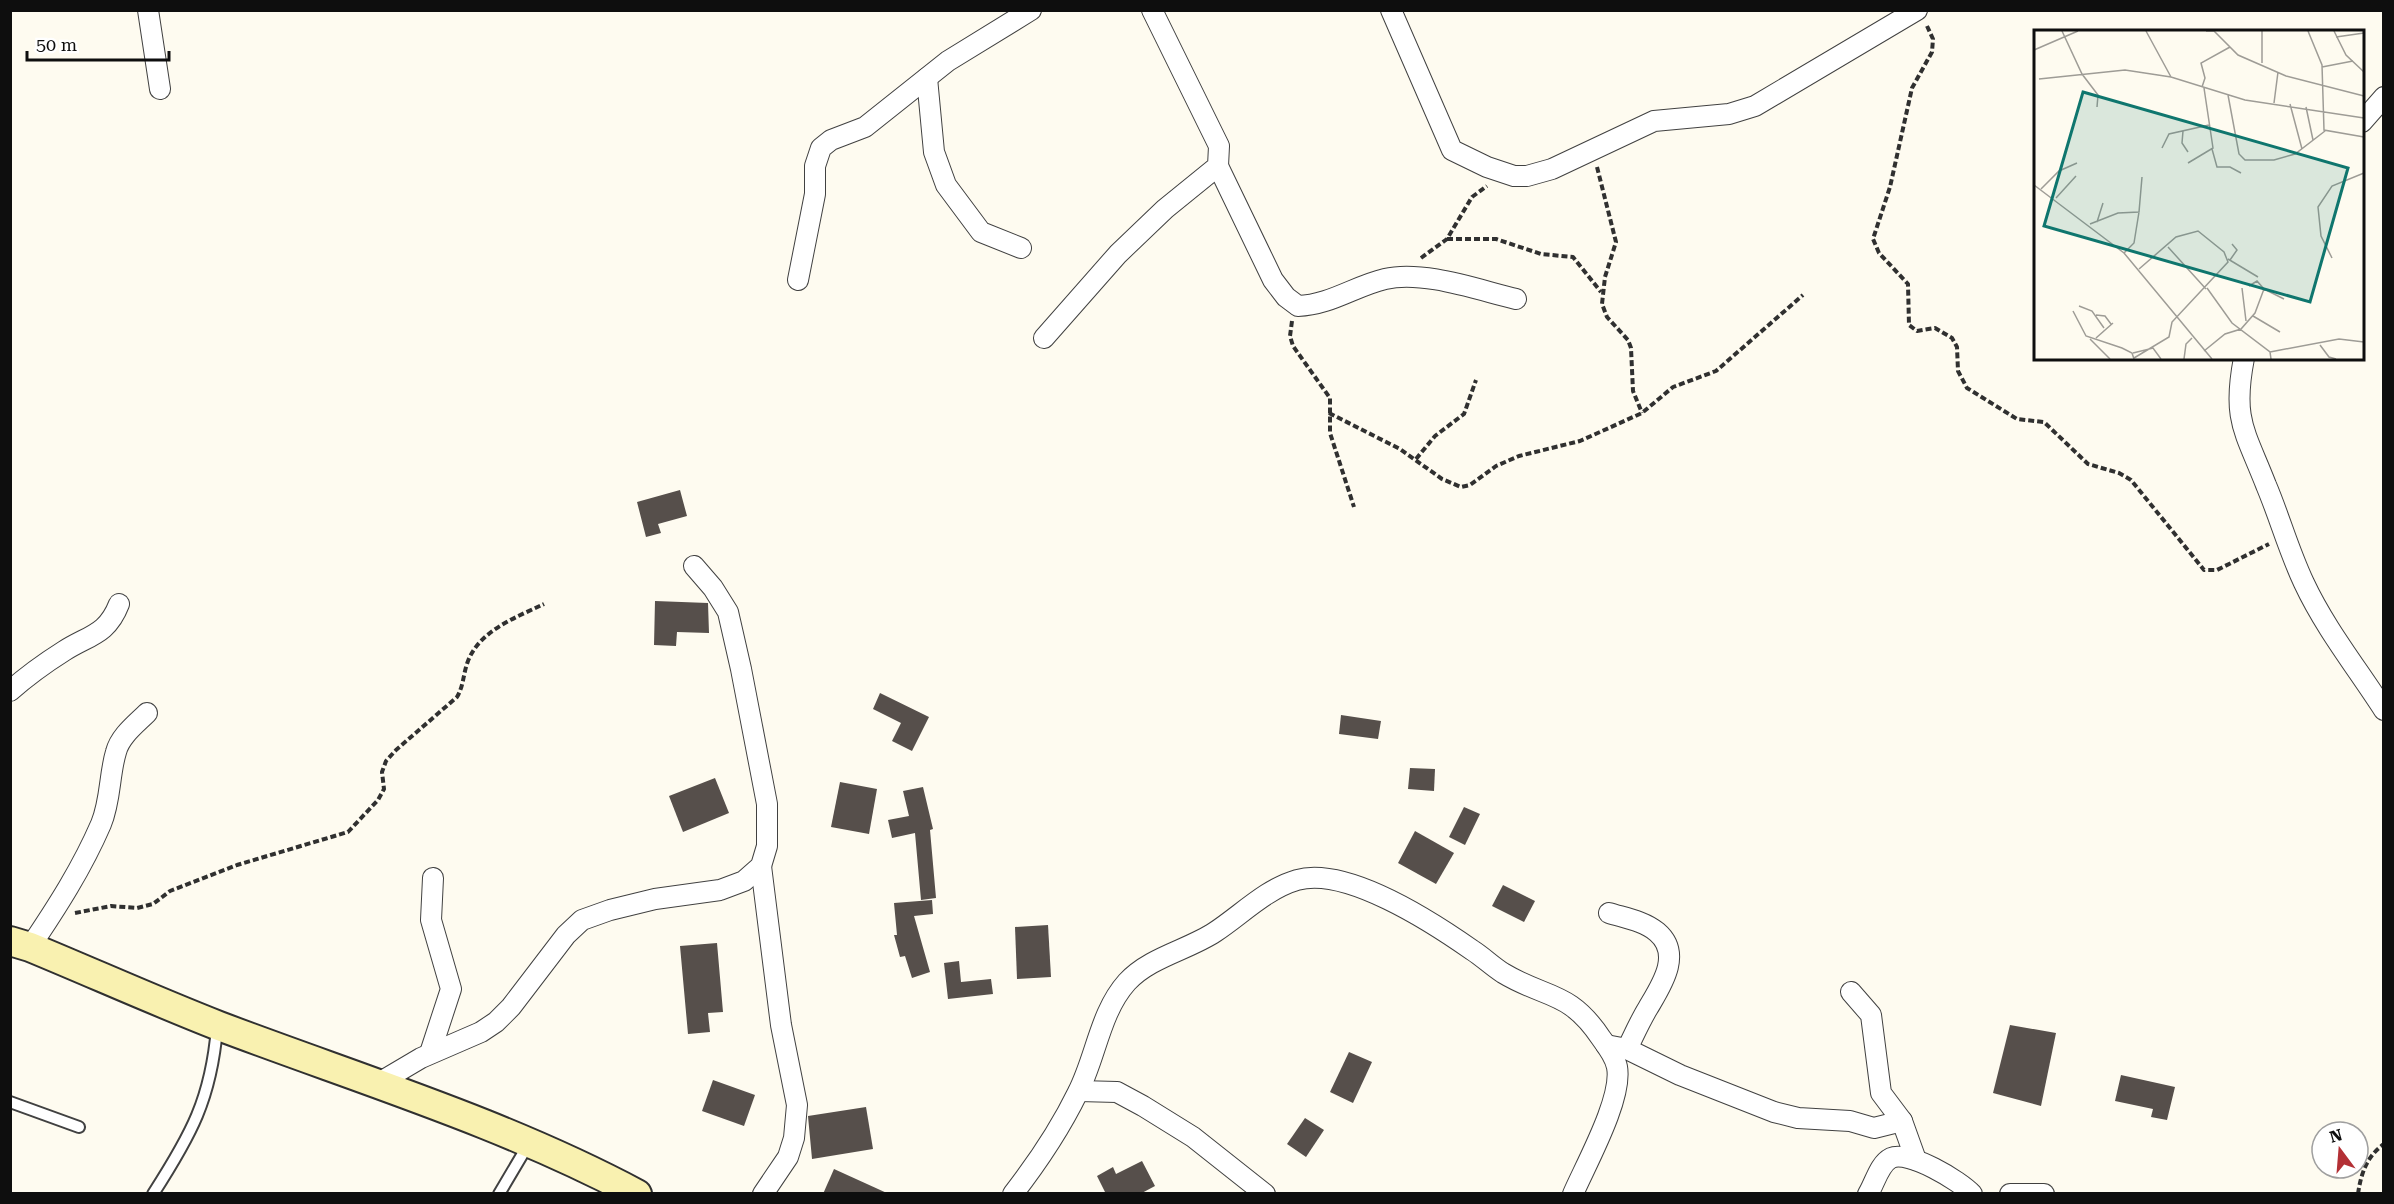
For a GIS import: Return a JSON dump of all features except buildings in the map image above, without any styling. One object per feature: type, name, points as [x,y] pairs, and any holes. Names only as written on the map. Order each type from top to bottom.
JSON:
[{"type":"main road","points":[[20,944],[217,1025],[529,1142],[637,1194]]},
{"type":"street","points":[[148,10],[160,89]]},
{"type":"street","points":[[798,280],[815,194],[815,166],[821,148],[831,140],[865,127],[948,61],[1031,10]]},
{"type":"street","points":[[1152,10],[1218,146],[1218,166],[1274,280],[1286,297],[1298,306],[1320,304],[1366,284],[1405,276],[1516,299]]},
{"type":"street","points":[[1391,10],[1452,150],[1463,157],[1514,176],[1527,176],[1552,169],[1653,121],[1729,114],[1755,106],[1920,15]]},
{"type":"street","points":[[927,78],[934,153],[946,185],[981,232],[1021,248]]},
{"type":"street","points":[[2364,120],[2384,97]]},
{"type":"street","points":[[1044,338],[1118,254],[1165,209],[1218,166]]},
{"type":"street","points":[[2244,360],[2239,398],[2240,421],[2248,447],[2266,484],[2283,537],[2328,627],[2384,710]]},
{"type":"street","points":[[694,566],[728,612],[767,804],[767,846],[760,866],[781,1025],[797,1105],[794,1138],[788,1157],[763,1194]]},
{"type":"street","points":[[10,691],[65,650],[103,630],[115,616],[119,604]]},
{"type":"street","points":[[20,944],[53,913],[75,878],[101,824],[108,803],[116,750],[127,733],[147,713]]},
{"type":"street","points":[[377,1084],[430,1053],[481,1032],[496,1022],[511,1007],[566,935],[582,920],[610,910],[656,899],[720,890],[744,881],[760,866]]},
{"type":"street","points":[[430,1053],[451,989],[431,920],[433,878]]},
{"type":"street","points":[[1013,1194],[1079,1091],[1101,1030],[1115,1001],[1128,982],[1143,970],[1213,934],[1273,891],[1296,880],[1310,878],[1339,881],[1397,903],[1473,950],[1503,973],[1563,999],[1586,1016],[1617,1066],[1618,1082],[1614,1100],[1573,1194]]},
{"type":"street","points":[[1609,913],[1647,925],[1659,934],[1667,949],[1668,971],[1663,986],[1627,1049]]},
{"type":"street","points":[[1851,992],[1871,1015],[1881,1093],[1902,1121],[1917,1160]]},
{"type":"street","points":[[1606,1045],[1627,1049],[1680,1075],[1774,1112],[1798,1118],[1850,1122],[1874,1128],[1902,1121]]},
{"type":"street","points":[[1079,1091],[1117,1092],[1143,1106],[1193,1137],[1265,1194]]},
{"type":"street","points":[[1868,1194],[1880,1169],[1890,1158],[1903,1156],[1917,1160],[1965,1186],[1972,1194]]},
{"type":"street","points":[[2010,1194],[2044,1194]]},
{"type":"lane","points":[[153,1194],[196,1121],[209,1088],[217,1025]]},
{"type":"lane","points":[[10,1102],[79,1127]]},
{"type":"lane","points":[[499,1194],[529,1142]]},
{"type":"path","points":[[1920,15],[1933,39],[1932,52],[1912,87],[1890,187],[1873,239],[1878,253],[1908,284],[1909,325],[1917,331],[1935,328],[1952,338],[1957,346],[1958,371],[1967,388],[2017,418],[2044,422],[2088,464],[2119,473],[2132,480],[2204,570],[2217,570],[2283,537]]},
{"type":"path","points":[[1593,149],[1616,242],[1601,292],[1606,317],[1628,340],[1631,348],[1633,391],[1642,413]]},
{"type":"path","points":[[1405,276],[1410,266],[1447,239],[1464,208],[1478,191],[1514,176]]},
{"type":"path","points":[[1447,239],[1496,239],[1541,254],[1573,257],[1593,285],[1601,292]]},
{"type":"path","points":[[1329,413],[1416,459],[1442,479],[1461,487],[1519,456],[1580,441],[1642,413],[1673,387],[1716,371],[1803,295]]},
{"type":"path","points":[[1298,306],[1290,328],[1290,336],[1302,361],[1328,393],[1330,433],[1354,507]]},
{"type":"path","points":[[1416,459],[1435,436],[1464,414],[1476,380]]},
{"type":"path","points":[[53,913],[73,913],[111,906],[145,906],[159,900],[170,891],[237,865],[348,832],[378,800],[384,789],[382,772],[386,761],[457,697],[463,687],[469,659],[478,645],[503,623],[544,604]]},
{"type":"path","points":[[2358,1194],[2365,1166],[2373,1151],[2384,1144]]}]
